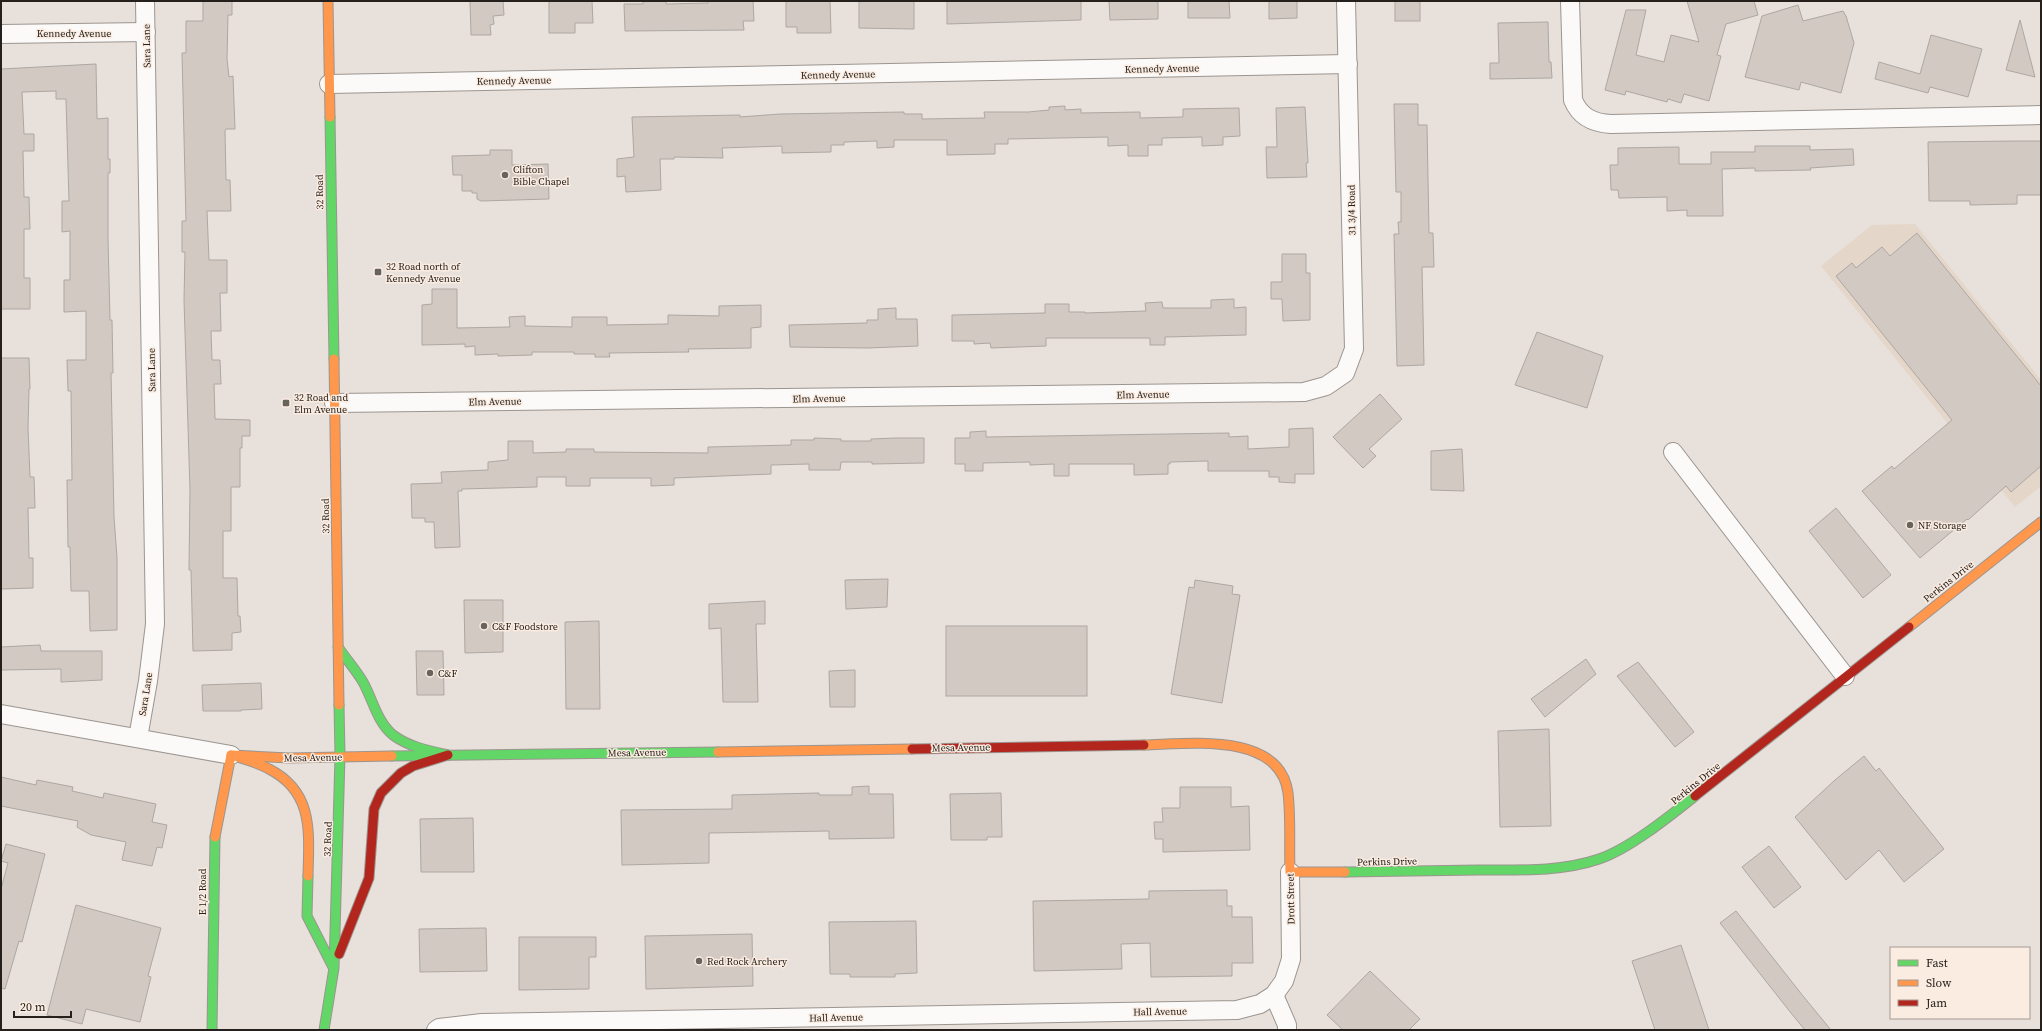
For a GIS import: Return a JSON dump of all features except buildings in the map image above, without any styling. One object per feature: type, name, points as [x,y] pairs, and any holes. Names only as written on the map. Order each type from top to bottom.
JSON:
[{"type":"street","name":"Sara Lane","points":[[138,738],[148,680],[155,624],[145,1]]},
{"type":"street","name":"32 Road","points":[[324,1030],[334,968],[340,756],[328,84],[328,1]]},
{"type":"street","name":"31 3/4 Road","points":[[1304,392],[1326,386],[1345,373],[1354,349],[1346,1]]},
{"type":"street","points":[[1570,1],[1573,100],[1575,106],[1584,116],[1596,122],[1619,124],[2041,115]]},
{"type":"street","name":"Kennedy Avenue","points":[[1,34],[146,32]]},
{"type":"street","name":"Kennedy Avenue","points":[[328,84],[1348,64]]},
{"type":"street","name":"Elm Avenue","points":[[334,402],[1304,392]]},
{"type":"street","points":[[1672,452],[1846,676]]},
{"type":"street","name":"Perkins Drive","points":[[1290,872],[1526,870],[1575,865],[1600,859],[1623,847],[1664,821],[2041,522]]},
{"type":"street","points":[[338,647],[366,687],[382,722],[391,733],[402,741],[416,747],[448,755]]},
{"type":"street","name":"Mesa Avenue","points":[[1,714],[231,755],[289,758],[340,756],[1214,744],[1235,746],[1258,752],[1273,763]]},
{"type":"street","points":[[231,755],[268,768],[287,780],[297,792],[304,808],[309,835],[307,916],[334,968]]},
{"type":"street","name":"E 1/2 Road","points":[[212,1030],[214,847],[218,816],[231,755]]},
{"type":"street","points":[[334,968],[369,878],[374,809],[381,793],[401,773],[413,766],[448,755]]},
{"type":"street","name":"Drott Street","points":[[1237,1010],[1260,1004],[1274,995],[1284,981],[1291,959],[1288,792],[1283,777],[1273,763]]},
{"type":"street","points":[[1274,995],[1287,1025],[1287,1030]]},
{"type":"street","name":"Hall Avenue","points":[[436,1030],[439,1028],[482,1023],[1237,1010]]},
{"type":"shaded area","points":[[1915,224],[2041,380],[2041,486],[2015,507],[1821,266],[1872,225]]},
{"type":"traffic: fast","points":[[330,117],[334,359]]},
{"type":"traffic: fast","points":[[338,647],[363,682],[379,717],[393,735],[413,746],[448,755]]},
{"type":"traffic: fast","points":[[324,1030],[334,968],[340,756],[339,705]]},
{"type":"traffic: fast","points":[[392,756],[718,752]]},
{"type":"traffic: fast","points":[[1345,872],[1524,870],[1555,868],[1585,863],[1599,859],[1623,848],[1674,813],[1695,796]]},
{"type":"traffic: fast","points":[[212,1030],[215,837]]},
{"type":"traffic: fast","points":[[308,876],[307,916],[333,967]]},
{"type":"traffic: slow","points":[[328,1],[330,117]]},
{"type":"traffic: slow","points":[[334,359],[339,705]]},
{"type":"traffic: slow","points":[[1909,627],[2041,522]]},
{"type":"traffic: slow","points":[[1144,745],[1184,743],[1230,745],[1251,750],[1268,759],[1281,773],[1288,793],[1290,872],[1345,872]]},
{"type":"traffic: slow","points":[[718,752],[912,749]]},
{"type":"traffic: slow","points":[[215,837],[231,755],[289,758],[392,756]]},
{"type":"traffic: slow","points":[[231,755],[269,769],[284,778],[294,789],[301,801],[306,815],[309,844],[308,876]]},
{"type":"traffic: jam","points":[[1695,796],[1909,627]]},
{"type":"traffic: jam","points":[[912,749],[1144,745]]},
{"type":"traffic: jam","points":[[339,954],[369,878],[374,809],[381,793],[401,773],[413,766],[448,755]]},
{"type":"place","name":"Clifton Bible Chapel","points":[[505,175]]},
{"type":"place","name":"32 Road north of Kennedy Avenue","points":[[378,272]]},
{"type":"place","name":"32 Road and Elm Avenue","points":[[286,403]]},
{"type":"place","name":"NF Storage","points":[[1910,525]]},
{"type":"place","name":"C&F Foodstore","points":[[484,626]]},
{"type":"place","name":"C&F","points":[[430,673]]},
{"type":"place","name":"Red Rock Archery","points":[[699,961]]}]
